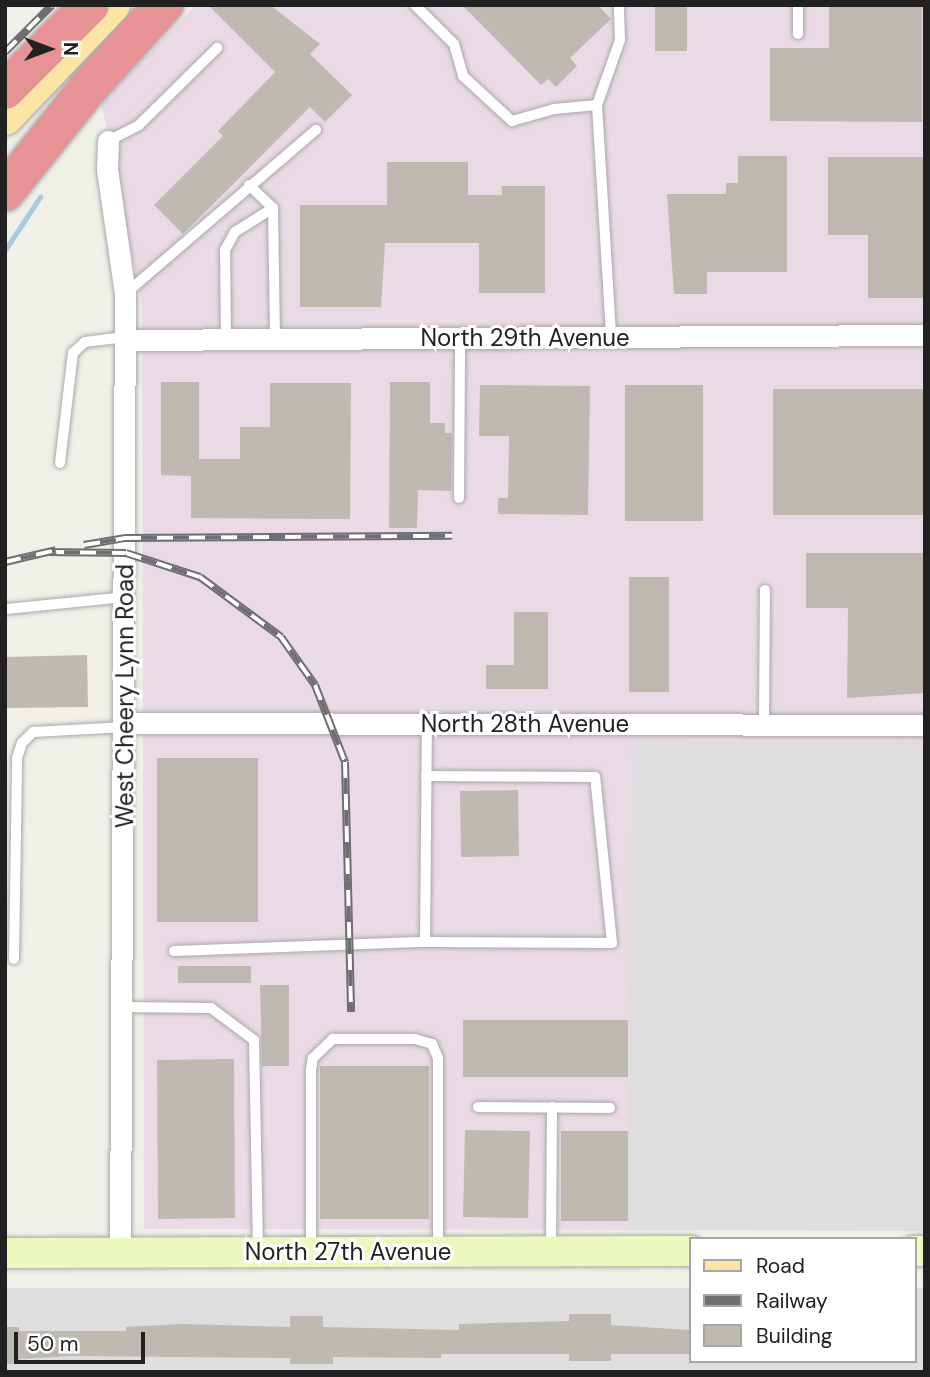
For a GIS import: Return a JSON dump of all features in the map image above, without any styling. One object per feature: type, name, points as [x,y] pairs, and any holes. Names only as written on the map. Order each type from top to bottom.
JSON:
[{"type":"highway","points":[[5,90],[90,5]]},
{"type":"highway","points":[[5,192],[82,95],[164,5]]},
{"type":"main road","points":[[5,118],[113,5]]},
{"type":"main road","points":[[5,160],[153,5]]},
{"type":"main road","name":"North 27th Avenue","points":[[5,1253],[688,1251]]},
{"type":"street","name":"West Cheery Lynn Road","points":[[108,141],[107,169],[125,294],[126,725],[120,1252]]},
{"type":"street","name":"North 29th Avenue","points":[[125,338],[226,340],[925,335]]},
{"type":"street","name":"North 28th Avenue","points":[[126,725],[925,725]]},
{"type":"lane","points":[[415,5],[454,44],[463,76],[512,121],[554,109],[597,105]]},
{"type":"lane","points":[[611,337],[597,105],[620,40],[619,5]]},
{"type":"lane","points":[[798,5],[798,34]]},
{"type":"lane","points":[[108,141],[139,125],[217,48]]},
{"type":"lane","points":[[125,294],[249,184],[316,130]]},
{"type":"lane","points":[[249,184],[273,208],[275,339]]},
{"type":"lane","points":[[226,340],[225,250],[235,232],[273,208]]},
{"type":"lane","points":[[60,463],[73,353],[85,341],[125,338]]},
{"type":"lane","points":[[459,498],[460,338]]},
{"type":"lane","points":[[764,724],[765,590]]},
{"type":"lane","points":[[7,609],[126,597]]},
{"type":"lane","points":[[425,942],[427,723]]},
{"type":"lane","points":[[14,959],[17,758],[22,743],[33,732],[126,725]]},
{"type":"lane","points":[[174,951],[425,942],[612,943],[595,777],[426,776]]},
{"type":"lane","points":[[123,1007],[211,1008],[254,1040],[258,1252]]},
{"type":"lane","points":[[311,1252],[313,1058],[333,1039],[415,1039],[432,1044],[438,1058],[438,1252]]},
{"type":"lane","points":[[478,1107],[610,1108]]},
{"type":"lane","points":[[551,1251],[552,1107]]},
{"type":"shaded area","points":[[196,5],[925,5],[925,742],[631,741],[627,1230],[144,1229],[142,304],[101,101]]},
{"type":"shaded area","points":[[631,741],[925,742],[925,1231],[627,1230]]},
{"type":"shaded area","points":[[5,1288],[688,1288],[688,1363],[916,1363],[916,1288],[925,1288],[925,1372],[5,1372]]},
{"type":"building","points":[[208,5],[270,5],[320,44],[310,54],[352,95],[325,122],[310,107],[183,234],[154,205],[223,136],[218,131],[275,72]]},
{"type":"building","points":[[462,5],[598,5],[611,19],[570,58],[577,66],[556,87],[548,79],[541,85]]},
{"type":"building","points":[[655,5],[687,5],[687,51],[655,51]]},
{"type":"building","points":[[829,5],[922,5],[922,122],[770,121],[770,48],[829,48]]},
{"type":"building","points":[[738,156],[787,156],[787,272],[707,272],[707,294],[674,294],[667,194],[726,194],[726,183],[738,183]]},
{"type":"building","points":[[828,157],[925,157],[925,298],[868,298],[868,235],[828,235]]},
{"type":"building","points":[[387,162],[468,162],[468,195],[502,195],[502,186],[545,186],[545,293],[479,293],[479,243],[385,243],[381,307],[300,307],[300,205],[387,205]]},
{"type":"building","points":[[161,382],[199,382],[199,459],[240,459],[240,427],[270,427],[270,383],[351,383],[350,519],[191,518],[191,476],[161,475]]},
{"type":"building","points":[[390,382],[430,382],[430,423],[445,423],[445,433],[452,433],[451,491],[418,490],[417,528],[389,528]]},
{"type":"building","points":[[480,385],[590,386],[588,515],[498,514],[498,498],[508,498],[509,436],[479,436]]},
{"type":"building","points":[[625,385],[703,385],[703,521],[625,521]]},
{"type":"building","points":[[773,389],[925,389],[925,515],[773,515]]},
{"type":"building","points":[[806,553],[925,553],[925,693],[847,698],[848,608],[806,608]]},
{"type":"building","points":[[629,577],[669,577],[669,692],[629,692]]},
{"type":"building","points":[[514,612],[548,612],[548,689],[486,689],[486,665],[514,665]]},
{"type":"building","points":[[87,655],[88,707],[5,708],[5,657]]},
{"type":"building","points":[[157,758],[258,758],[258,922],[157,922]]},
{"type":"building","points":[[518,790],[519,856],[461,857],[460,791]]},
{"type":"building","points":[[178,966],[251,966],[251,983],[178,983]]},
{"type":"building","points":[[260,985],[289,985],[289,1066],[262,1066]]},
{"type":"building","points":[[463,1020],[628,1020],[628,1077],[463,1077]]},
{"type":"building","points":[[234,1059],[235,1218],[158,1219],[157,1060]]},
{"type":"building","points":[[320,1066],[429,1066],[429,1219],[320,1219]]},
{"type":"building","points":[[465,1130],[530,1131],[528,1218],[463,1217]]},
{"type":"building","points":[[561,1131],[628,1131],[628,1221],[561,1221]]},
{"type":"building","points":[[569,1314],[611,1314],[611,1325],[688,1330],[688,1354],[611,1354],[611,1361],[569,1361],[569,1354],[441,1354],[441,1358],[333,1357],[333,1364],[290,1364],[290,1358],[73,1356],[19,1359],[19,1364],[5,1364],[5,1327],[19,1327],[19,1331],[126,1331],[126,1327],[180,1324],[290,1327],[290,1316],[323,1316],[323,1327],[459,1330],[459,1324],[569,1321]]},
{"type":"waterway","points":[[5,250],[40,197]]},
{"type":"railway","points":[[5,52],[52,5]]},
{"type":"railway","points":[[84,545],[125,538],[452,536]]},
{"type":"railway","points":[[5,562],[56,550]]},
{"type":"railway","points":[[48,552],[126,553],[200,577],[281,637],[315,685],[345,762],[351,1012]]}]
